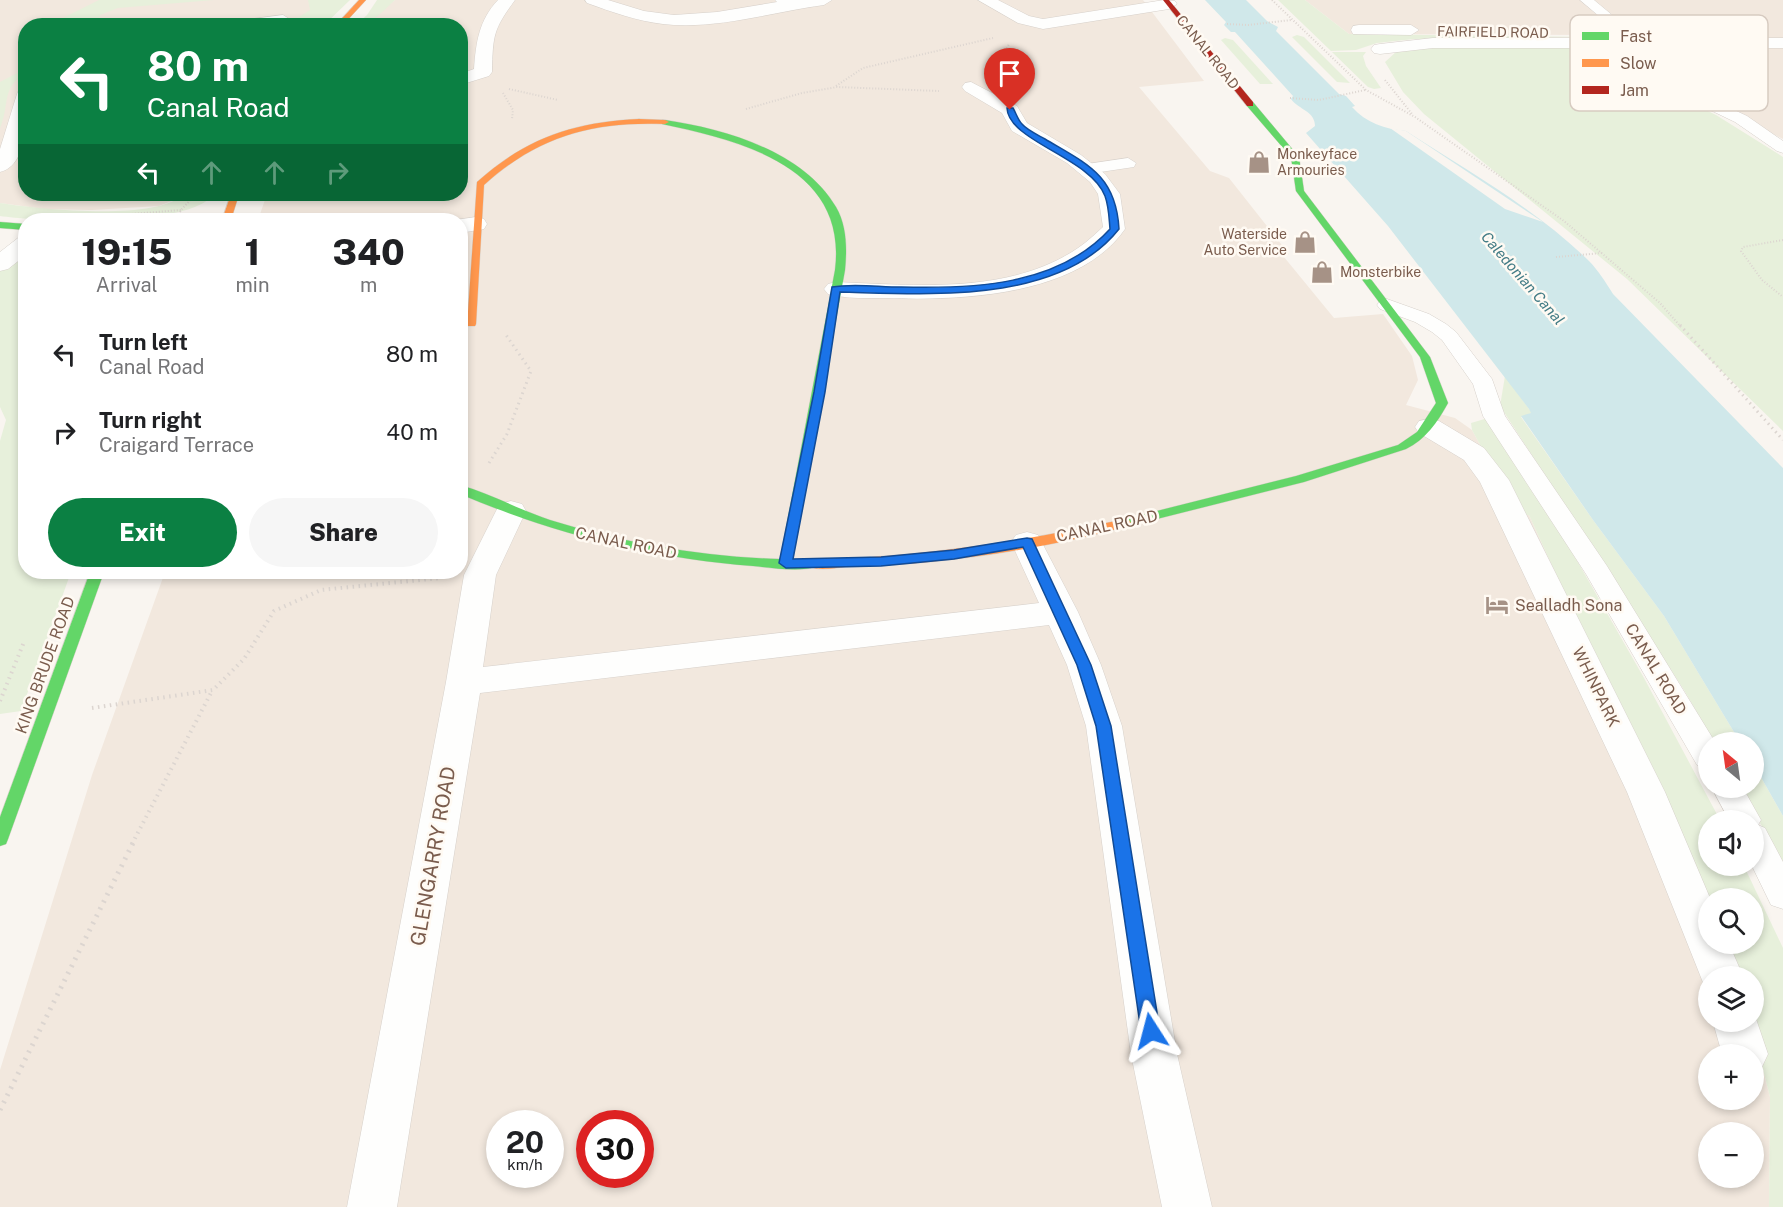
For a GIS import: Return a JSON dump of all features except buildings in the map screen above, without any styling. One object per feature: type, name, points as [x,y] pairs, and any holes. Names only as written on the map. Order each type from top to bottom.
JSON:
[{"type":"street","points":[[346,18],[363,0]]},
{"type":"street","points":[[468,77],[483,72],[478,51],[489,24],[507,0]]},
{"type":"street","points":[[593,0],[639,15],[674,20],[712,17],[786,3],[824,0]]},
{"type":"street","name":"CANAL ROAD","points":[[468,492],[568,532],[638,549],[709,559],[786,563],[881,562],[954,555],[1121,525],[1322,475],[1416,440],[1429,427],[1442,403],[1425,357],[1300,191],[1295,157],[1167,2],[1043,24],[1024,20],[986,0]]},
{"type":"street","name":"FAIRFIELD ROAD","points":[[1359,30],[1570,38]]},
{"type":"street","name":"FAIRFIELD ROAD","points":[[1380,49],[1433,43],[1570,41]]},
{"type":"street","points":[[836,289],[901,292],[986,288],[1027,280],[1067,266],[1098,247],[1114,229],[1109,195],[1098,178],[1019,127],[1010,110],[971,87]]},
{"type":"street","points":[[2,165],[18,121]]},
{"type":"street","points":[[471,324],[468,225],[480,184],[493,169],[518,150],[555,136],[592,126],[633,121],[669,121],[700,126],[740,140],[791,167],[811,182],[828,201],[840,225],[844,251],[820,392],[786,563]]},
{"type":"street","points":[[2,165],[18,162]]},
{"type":"street","points":[[0,225],[18,226]]},
{"type":"street","points":[[0,264],[18,249]]},
{"type":"street","name":"WHINPARK","points":[[1429,427],[1474,454],[1494,480],[1646,792],[1717,966]]},
{"type":"street","name":"GLENGARRY ROAD","points":[[372,1207],[464,682],[480,575],[511,511]]},
{"type":"street","points":[[1027,542],[1084,665],[1104,726],[1154,1054],[1187,1207]]},
{"type":"street","name":"KING BRUDE ROAD","points":[[0,839],[94,579]]},
{"type":"street","points":[[464,682],[1061,612]]},
{"type":"lane","points":[[1586,0],[1605,15]]},
{"type":"lane","points":[[1724,111],[1741,119],[1783,148]]},
{"type":"lane","points":[[1087,169],[1128,163]]},
{"type":"lane","name":"CANAL ROAD","points":[[1387,305],[1422,318],[1449,336],[1484,384],[1494,416],[1599,572],[1698,740]]},
{"type":"lane","points":[[1764,857],[1783,895]]},
{"type":"path","points":[[1272,0],[1366,90],[1414,117],[1564,221],[1603,252],[1660,303],[1783,440]]},
{"type":"path","points":[[1224,24],[1248,25],[1292,20]]},
{"type":"path","points":[[834,87],[862,68],[1043,24]]},
{"type":"path","points":[[1380,49],[1372,55],[1372,60],[1414,117]]},
{"type":"path","points":[[483,72],[496,80],[513,110],[511,138],[493,169]]},
{"type":"path","points":[[700,126],[724,114],[834,87],[872,86],[924,92],[971,87]]},
{"type":"path","points":[[1292,98],[1319,100],[1366,90]]},
{"type":"path","points":[[180,213],[190,201]]},
{"type":"path","points":[[143,213],[181,210]]},
{"type":"path","points":[[1783,240],[1750,244],[1743,247],[1741,251],[1762,280],[1783,297]]},
{"type":"path","points":[[1556,257],[1603,252]]},
{"type":"path","points":[[471,324],[495,324],[513,342],[531,371],[507,434],[497,452]]},
{"type":"path","points":[[468,576],[480,575]]},
{"type":"path","points":[[0,1110],[112,882],[213,690],[244,659],[274,611],[321,590],[438,579]]},
{"type":"path","points":[[44,715],[213,690]]},
{"type":"shaded area","points":[[0,0],[332,0],[313,18],[18,18],[18,201],[172,201],[159,206],[92,210],[44,209],[0,203]]},
{"type":"shaded area","points":[[395,0],[1143,0],[1204,81],[1139,87],[1210,171],[1229,178],[1289,254],[1284,257],[1334,318],[1383,314],[1412,356],[1418,380],[1406,405],[1455,418],[1472,430],[1518,515],[1529,515],[1698,888],[1698,954],[1729,954],[1734,966],[1698,966],[1698,1032],[1754,1032],[1757,1044],[1698,1044],[1698,1110],[1764,1110],[1764,1073],[1770,1097],[1769,1207],[0,1207],[0,1070],[92,775],[162,579],[468,579],[468,213],[260,213],[265,201],[468,201],[468,18],[371,18]]},
{"type":"shaded area","points":[[1305,0],[1783,0],[1783,139],[1728,111],[1768,111],[1768,15],[1570,15],[1570,35],[1349,34]]},
{"type":"green space","points":[[99,0],[214,0],[118,8],[100,15],[99,18],[63,18]]},
{"type":"green space","points":[[308,0],[350,0],[331,18],[293,18],[310,10]]},
{"type":"green space","points":[[377,0],[395,0],[374,18],[364,18]]},
{"type":"green space","points":[[1278,0],[1305,0],[1349,34],[1570,37],[1414,39],[1377,43],[1356,50],[1331,51]]},
{"type":"green space","points":[[1297,35],[1304,37],[1350,83],[1337,82],[1292,37]]},
{"type":"green space","points":[[1225,38],[1233,40],[1273,84],[1260,84],[1221,40]]},
{"type":"green space","points":[[1435,47],[1570,47],[1570,111],[1708,111],[1783,157],[1783,431],[1627,279],[1424,114],[1403,92],[1385,62],[1397,51]]},
{"type":"green space","points":[[1332,52],[1366,52],[1363,56],[1366,66],[1381,88],[1368,87]]},
{"type":"green space","points":[[18,73],[18,78],[7,97],[0,128],[0,82]]},
{"type":"green space","points":[[173,201],[205,201],[176,213],[18,213],[18,218],[0,216],[0,203],[68,210],[124,211]]},
{"type":"green space","points":[[18,257],[18,579],[68,579],[21,711],[0,714],[0,441],[6,420],[0,407],[0,271]]},
{"type":"green space","points":[[1505,376],[1532,413],[1521,417],[1664,616],[1734,732],[1708,732],[1684,690],[1500,406]]},
{"type":"green space","points":[[1488,418],[1567,543],[1698,779],[1698,798],[1708,798],[1715,810],[1698,810],[1698,876],[1749,876],[1754,888],[1698,888],[1529,515],[1518,515],[1472,430],[1471,423]]},
{"type":"green space","points":[[1764,783],[1783,816],[1783,863],[1764,830],[1764,810],[1753,810],[1746,798],[1764,798]]},
{"type":"green space","points":[[1764,908],[1783,948],[1783,1207],[1769,1207],[1770,1097],[1764,1073],[1764,1044],[1757,1044],[1754,1032],[1764,1032],[1764,966],[1734,966],[1729,954],[1764,954]]},
{"type":"water","name":"Caledonian Canal","points":[[1205,0],[1246,0],[1267,21],[1278,27],[1276,31],[1339,94],[1346,96],[1355,106],[1352,107],[1357,113],[1383,127],[1406,131],[1547,224],[1589,261],[1613,294],[1783,468],[1783,816],[1764,783],[1764,732],[1734,732],[1664,616],[1593,520],[1521,416],[1531,413],[1529,409],[1388,226],[1306,133],[1315,126],[1310,114],[1294,103],[1291,99],[1293,96],[1235,32],[1231,32],[1224,25],[1226,22]]},
{"type":"pier","points":[[1390,128],[1406,131],[1543,222],[1505,209]]},
{"type":"traffic: fast","points":[[1125,523],[1300,479],[1402,447],[1421,434],[1442,403],[1425,357],[1300,191],[1295,157],[1250,104]]},
{"type":"traffic: fast","points":[[665,122],[709,131],[758,149],[782,161],[803,175],[820,191],[832,208],[838,223],[841,246],[840,270],[786,563]]},
{"type":"traffic: fast","points":[[0,225],[18,226]]},
{"type":"traffic: fast","points":[[468,492],[545,522],[632,546],[721,559],[812,564]]},
{"type":"traffic: fast","points":[[0,839],[94,579]]},
{"type":"traffic: slow","points":[[346,18],[363,0]]},
{"type":"traffic: slow","points":[[471,324],[480,184],[520,153],[565,132],[614,122],[665,122]]},
{"type":"traffic: slow","points":[[228,213],[233,201]]},
{"type":"traffic: slow","points":[[812,564],[891,561],[969,552],[1125,523]]},
{"type":"traffic: jam","points":[[1166,0],[1250,104]]},
{"type":"place","name":"Monkeyface Armouries","points":[[1259,162]]},
{"type":"place","name":"Waterside Auto Service","points":[[1305,242]]},
{"type":"place","name":"Monsterbike","points":[[1322,272]]},
{"type":"place","name":"Sealladh Sona","points":[[1497,605]]},
{"type":"route","points":[[1010,110],[1019,127],[1074,159],[1098,178],[1109,195],[1114,229],[1098,247],[1067,266],[1027,280],[986,288],[947,291],[901,292],[836,289],[820,392],[786,563],[881,562],[954,555],[1027,542],[1084,665],[1104,726],[1151,1031]]}]
